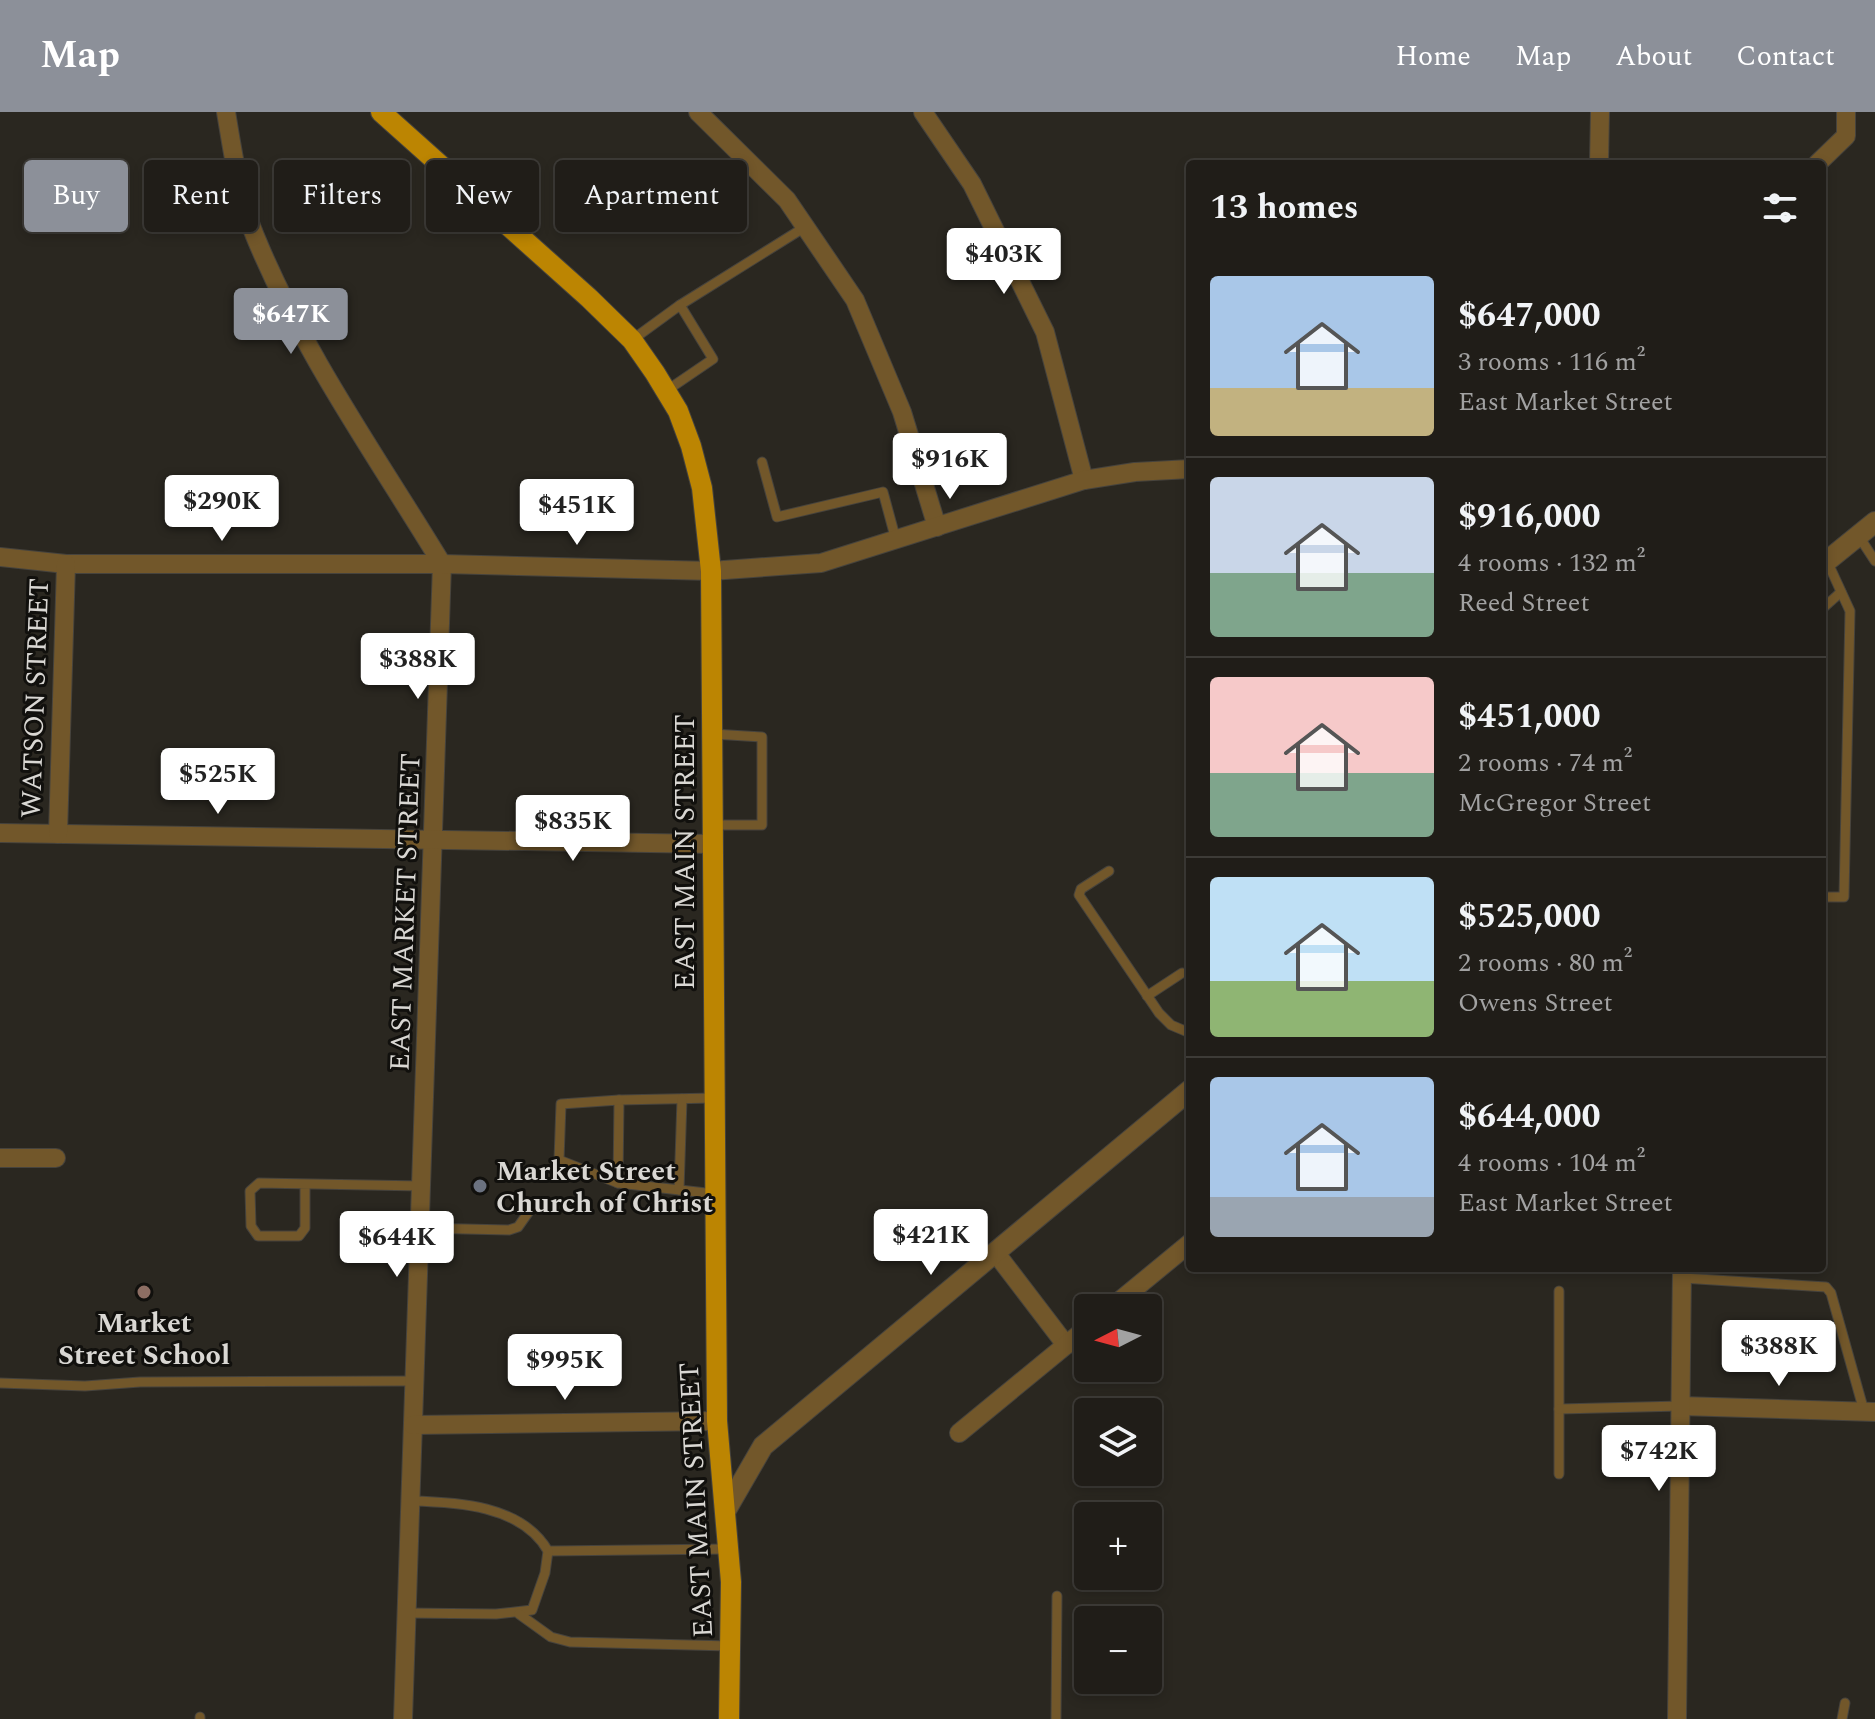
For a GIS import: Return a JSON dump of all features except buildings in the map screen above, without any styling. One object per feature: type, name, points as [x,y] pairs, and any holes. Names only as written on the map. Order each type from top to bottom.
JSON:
[{"type":"main road","name":"EAST MAIN STREET","points":[[381,112],[632,340],[678,411],[702,488],[711,571],[717,1421],[729,1549],[729,1719]]},
{"type":"street","points":[[226,112],[254,234],[287,304],[365,442],[442,564]]},
{"type":"street","points":[[698,112],[787,200],[855,300],[902,412],[937,527]]},
{"type":"street","points":[[923,112],[972,184],[1045,332],[1084,480]]},
{"type":"street","points":[[1599,160],[1600,112]]},
{"type":"street","points":[[1821,160],[1846,136],[1846,112]]},
{"type":"street","points":[[0,557],[66,564],[442,564],[711,571],[821,563],[1084,480],[1135,472],[1186,469]]},
{"type":"street","points":[[1826,561],[1875,522]]},
{"type":"street","name":"WATSON STREET","points":[[58,834],[66,564]]},
{"type":"street","name":"EAST MARKET STREET","points":[[403,1719],[436,840],[442,564]]},
{"type":"street","points":[[0,833],[436,840],[712,834]]},
{"type":"street","points":[[726,1510],[763,1446],[1186,1093]]},
{"type":"street","points":[[0,1158],[56,1158]]},
{"type":"street","points":[[1128,1294],[1186,1246]]},
{"type":"street","points":[[995,1252],[1066,1345]]},
{"type":"street","points":[[1677,1719],[1682,1273]]},
{"type":"street","points":[[959,1433],[1074,1338]]},
{"type":"street","points":[[1681,1406],[1869,1412]]},
{"type":"street","points":[[413,1425],[717,1421]]},
{"type":"lane","points":[[632,340],[680,305],[805,227]]},
{"type":"lane","points":[[666,391],[713,359],[680,305]]},
{"type":"lane","points":[[762,462],[777,517],[883,492],[896,540]]},
{"type":"lane","points":[[1858,535],[1875,561]]},
{"type":"lane","points":[[1826,566],[1850,611],[1844,897],[1826,897]]},
{"type":"lane","points":[[1826,605],[1841,592]]},
{"type":"lane","points":[[711,734],[762,737],[762,825],[712,834]]},
{"type":"lane","points":[[1109,871],[1081,889],[1079,895],[1147,996],[1171,1025],[1186,1031]]},
{"type":"lane","points":[[1147,996],[1182,973]]},
{"type":"lane","points":[[714,1098],[561,1104],[559,1160],[618,1183],[715,1194]]},
{"type":"lane","points":[[679,1190],[682,1099]]},
{"type":"lane","points":[[618,1183],[619,1100]]},
{"type":"lane","points":[[305,1185],[305,1228],[299,1236],[258,1236],[251,1226],[250,1191],[259,1183],[422,1186]]},
{"type":"lane","points":[[420,1228],[509,1230],[524,1221],[530,1210]]},
{"type":"lane","points":[[1682,1273],[1815,1284],[1831,1293],[1869,1412]]},
{"type":"lane","points":[[1559,1291],[1559,1474]]},
{"type":"lane","points":[[0,1383],[85,1386],[140,1382],[415,1381]]},
{"type":"lane","points":[[1559,1409],[1681,1406]]},
{"type":"lane","points":[[407,1613],[519,1614],[532,1610],[545,1573],[548,1551],[533,1534],[505,1516],[481,1507],[411,1501]]},
{"type":"lane","points":[[548,1551],[729,1549]]},
{"type":"lane","points":[[1056,1719],[1057,1596]]},
{"type":"lane","points":[[519,1614],[551,1637],[570,1642],[730,1646]]},
{"type":"lane","points":[[1842,1719],[1845,1703]]},
{"type":"place","name":"Market Street Church of Christ","points":[[480,1186]]},
{"type":"place","name":"Market Street School","points":[[144,1292]]}]
